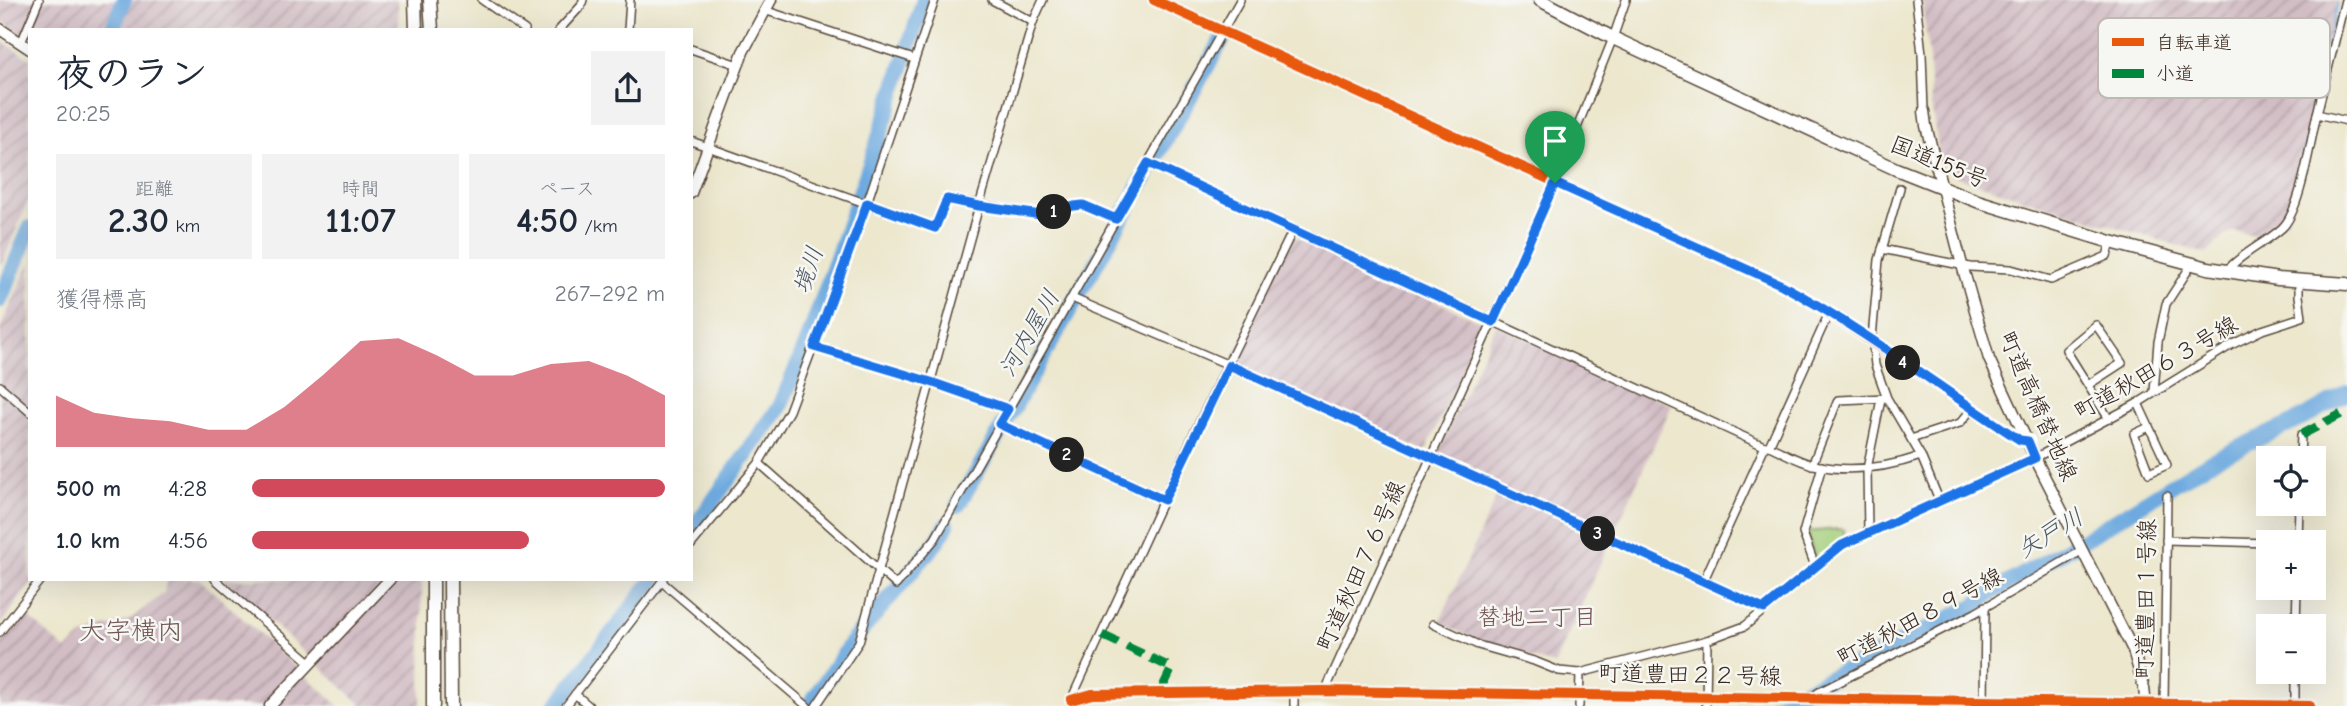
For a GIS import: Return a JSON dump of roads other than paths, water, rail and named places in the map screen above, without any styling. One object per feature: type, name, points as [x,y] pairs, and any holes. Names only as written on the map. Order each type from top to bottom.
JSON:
[{"type":"highway","points":[[415,0],[416,28]]},
{"type":"highway","points":[[430,0],[432,28]]},
{"type":"highway","name":"国道155号","points":[[1540,0],[1613,38],[1896,169],[1978,201],[2192,264],[2299,281],[2347,284]]},
{"type":"highway","points":[[433,581],[433,706]]},
{"type":"highway","points":[[450,581],[451,706]]},
{"type":"street","points":[[30,28],[38,0]]},
{"type":"street","points":[[482,0],[522,28]]},
{"type":"street","points":[[561,28],[581,6],[583,0]]},
{"type":"street","points":[[628,28],[630,0]]},
{"type":"street","points":[[693,188],[738,65],[771,0]]},
{"type":"street","points":[[693,543],[759,463],[789,411],[865,203],[934,0]]},
{"type":"street","points":[[992,0],[1034,22]]},
{"type":"street","points":[[816,706],[859,642],[979,206],[1042,0]]},
{"type":"street","points":[[1154,0],[1782,285],[1828,312],[2020,440],[2028,441]]},
{"type":"street","points":[[759,463],[897,585],[935,539],[1240,0]]},
{"type":"street","name":"町道秋田７６号線","points":[[1325,691],[1555,183],[1626,0]]},
{"type":"street","points":[[1916,0],[1922,54],[1924,111]]},
{"type":"street","points":[[2330,61],[2345,0]]},
{"type":"street","points":[[764,10],[914,60]]},
{"type":"street","points":[[0,29],[25,46]]},
{"type":"street","points":[[693,50],[738,65]]},
{"type":"street","points":[[2226,271],[2237,258],[2264,242],[2288,221],[2297,202],[2321,98]]},
{"type":"street","name":"町道高橋替地線","points":[[1924,111],[1985,347],[2035,458],[2133,650],[2146,704]]},
{"type":"street","points":[[2317,114],[2347,121]]},
{"type":"street","points":[[693,142],[935,228],[947,199],[1041,215],[1083,205],[1116,219]]},
{"type":"street","points":[[1148,163],[1812,465],[1867,469],[1921,456]]},
{"type":"street","points":[[1900,188],[1879,260],[1872,338],[1877,376],[1884,398],[1921,456],[1940,502]]},
{"type":"street","points":[[999,424],[1164,500],[1293,230]]},
{"type":"street","points":[[1882,248],[1962,265],[2011,269],[2051,280],[2107,256],[2111,242]]},
{"type":"street","points":[[2154,393],[2158,342],[2166,304],[2192,264]]},
{"type":"street","name":"町道秋田６３号線","points":[[1580,673],[1707,640],[1745,626],[1842,545],[2035,458],[2138,403],[2233,344],[2262,330],[2302,317],[2298,296],[2299,281]]},
{"type":"street","points":[[1072,298],[1229,365],[1764,609]]},
{"type":"street","points":[[1703,582],[1828,312]]},
{"type":"street","points":[[2088,385],[2122,363],[2096,325],[2066,350],[2109,419]]},
{"type":"street","points":[[814,347],[931,382],[1008,409]]},
{"type":"street","points":[[0,386],[28,410]]},
{"type":"street","points":[[1812,465],[1838,400],[1884,398]]},
{"type":"street","points":[[1868,532],[1867,469],[1884,398]]},
{"type":"street","points":[[2138,403],[2149,427],[2166,465],[2149,473],[2134,434],[2149,427]]},
{"type":"street","points":[[1911,439],[1960,423],[1972,409]]},
{"type":"street","points":[[2301,435],[2301,446]]},
{"type":"street","points":[[1815,566],[1803,533],[1822,466]]},
{"type":"street","name":"町道豊田１号線","points":[[2164,703],[2166,496]]},
{"type":"street","name":"町道豊田２２号線","points":[[1164,500],[1071,701],[1092,694],[1294,690],[1706,696],[1784,702],[1812,697],[1945,703],[2309,706]]},
{"type":"street","points":[[2166,540],[2256,543]]},
{"type":"street","name":"町道秋田８９号線","points":[[1812,697],[1915,645],[2083,550]]},
{"type":"street","points":[[0,632],[39,581]]},
{"type":"street","points":[[217,581],[310,662]]},
{"type":"street","points":[[270,706],[388,581]]},
{"type":"street","points":[[566,706],[662,581]]},
{"type":"street","points":[[664,581],[807,706]]},
{"type":"street","points":[[1984,703],[1985,606]]},
{"type":"street","points":[[1433,624],[1478,645],[1559,671],[1580,673],[1579,706]]},
{"type":"street","points":[[1706,706],[1707,640]]},
{"type":"street","points":[[2291,706],[2295,701],[2295,684]]},
{"type":"street","points":[[1294,690],[1294,706]]},
{"type":"street","points":[[575,694],[589,706]]},
{"type":"street","points":[[1092,694],[1092,706]]},
{"type":"waterway","points":[[113,28],[124,0]]},
{"type":"waterway","name":"境川","points":[[693,529],[780,407],[808,340],[924,0]]},
{"type":"waterway","points":[[2330,38],[2338,3]]},
{"type":"waterway","name":"河内屋川","points":[[958,505],[1223,38]]},
{"type":"waterway","points":[[2285,220],[2294,195],[2316,98]]},
{"type":"waterway","points":[[0,300],[28,233]]},
{"type":"waterway","name":"矢戸川","points":[[1774,706],[1974,606],[1989,594],[2085,539],[2211,461],[2303,418],[2347,393]]},
{"type":"waterway","name":"河内屋川","points":[[809,706],[851,643],[936,543],[947,525]]},
{"type":"waterway","name":"境川","points":[[556,706],[652,581]]},
{"type":"district","name":"替地二丁目","points":[[1537,617]]},
{"type":"district","name":"大字横内","points":[[131,631]]}]
